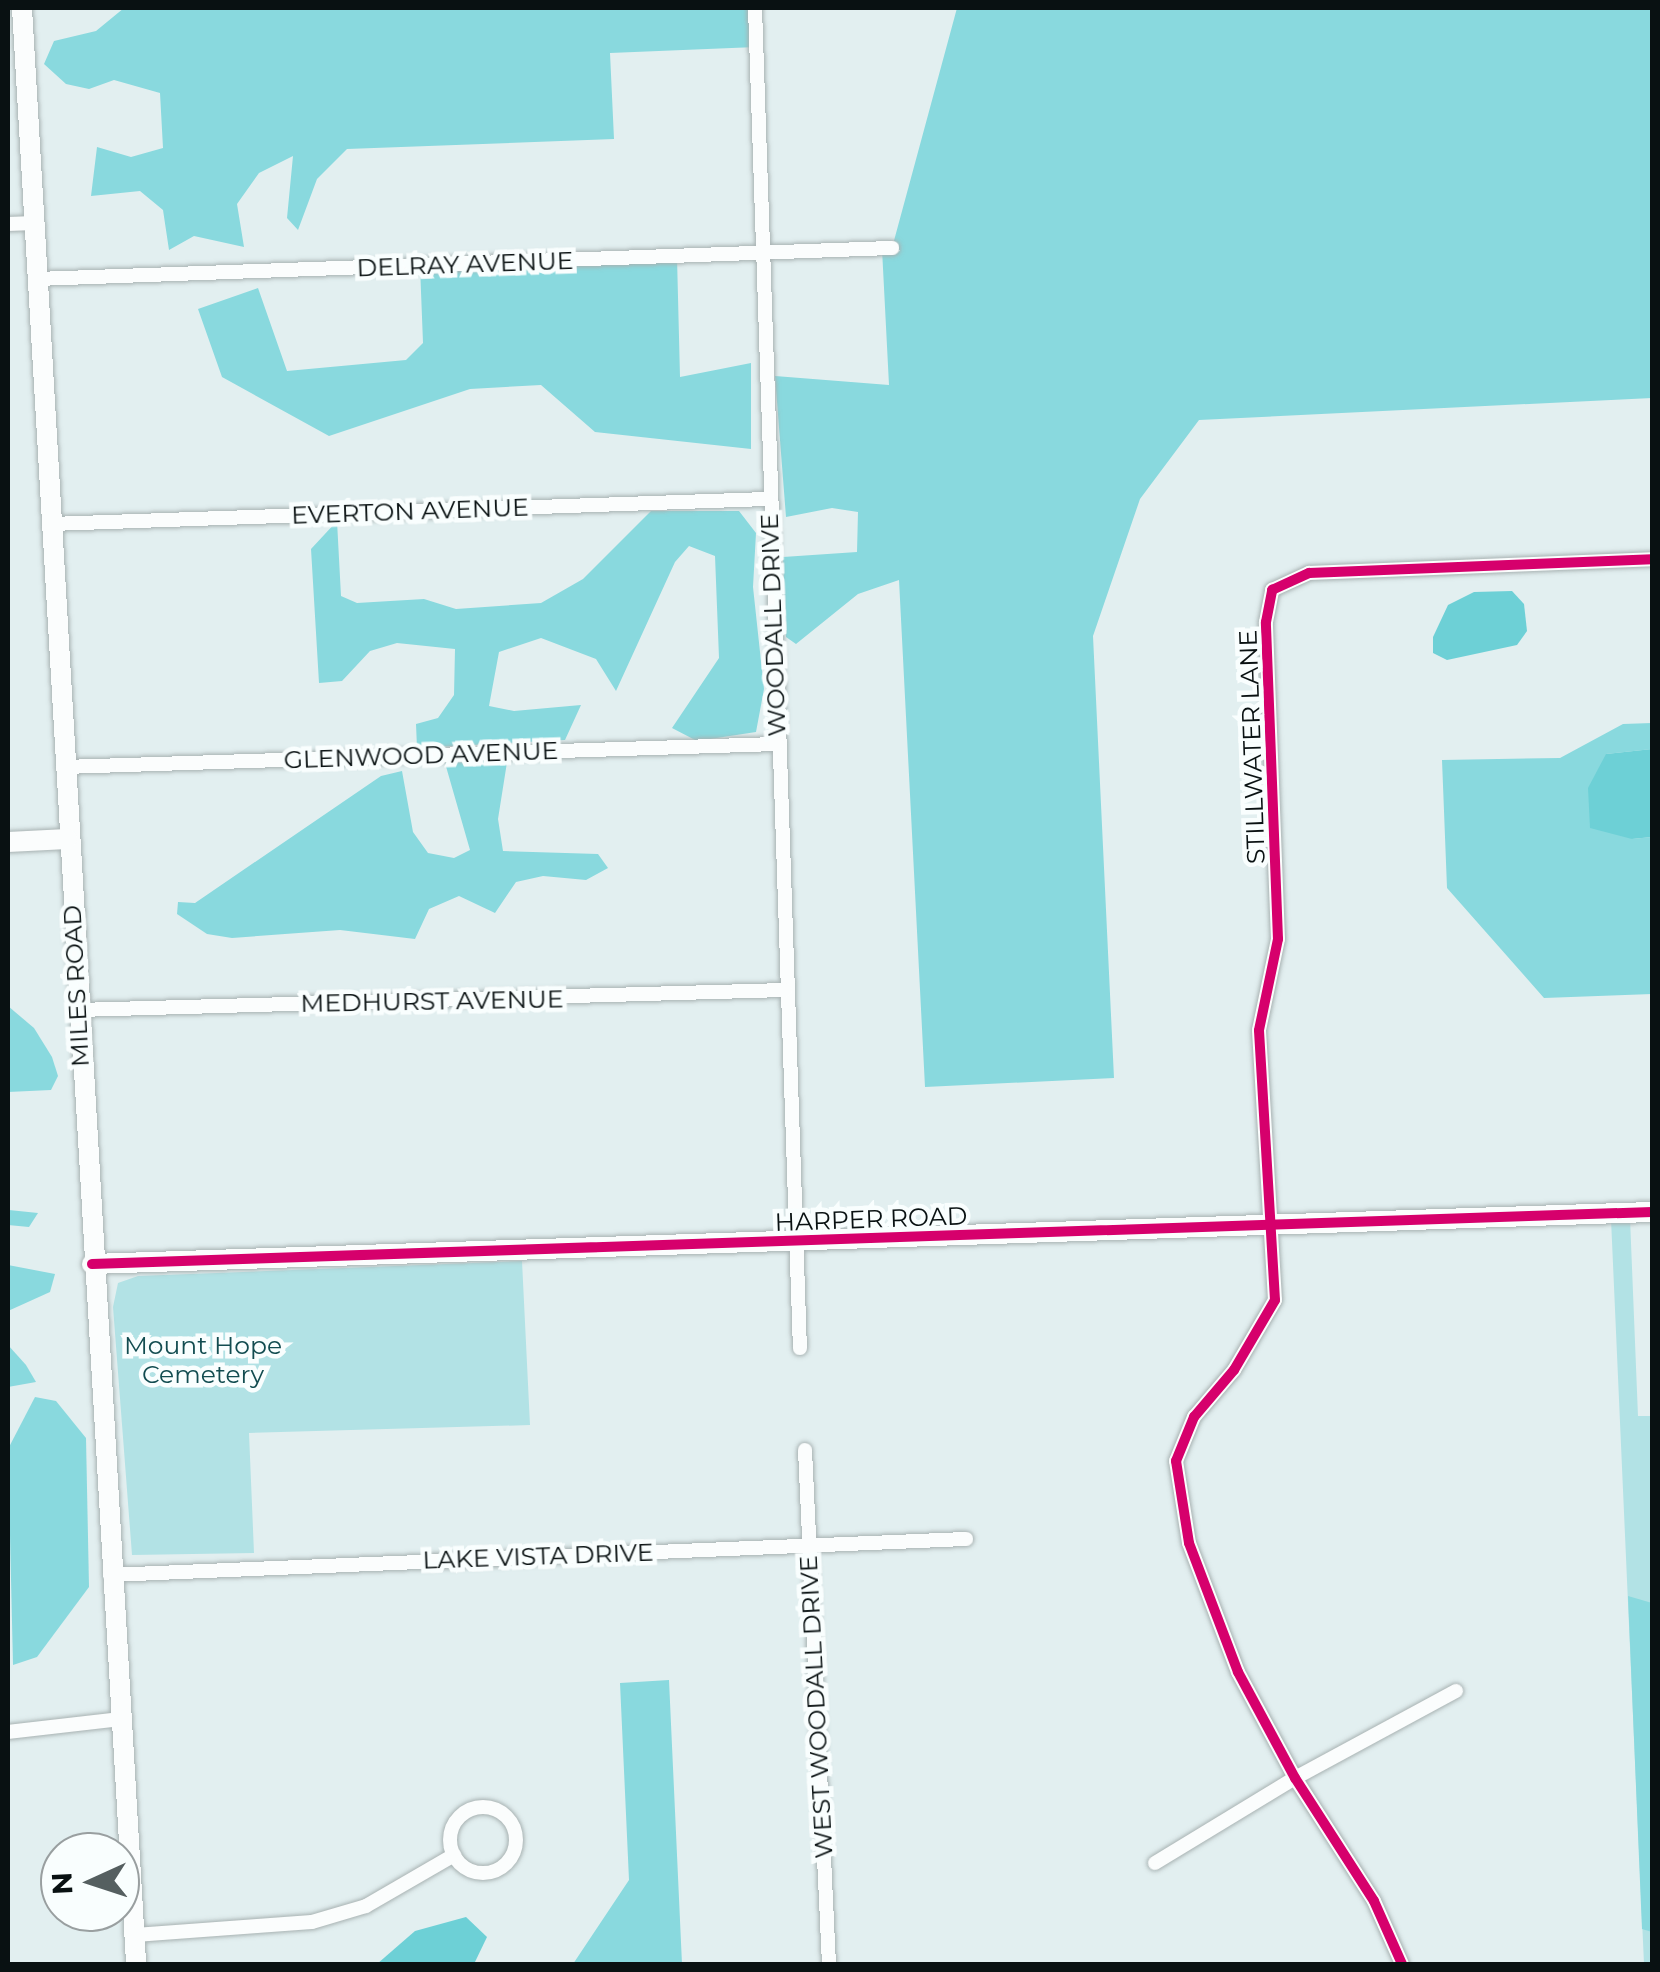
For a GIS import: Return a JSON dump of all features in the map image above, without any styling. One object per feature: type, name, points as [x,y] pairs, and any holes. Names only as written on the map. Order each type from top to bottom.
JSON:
[{"type":"main road","name":"MILES ROAD","points":[[22,8],[67,839],[136,1964]]},
{"type":"main road","points":[[8,842],[67,839]]},
{"type":"main road","name":"HARPER ROAD","points":[[92,1264],[1652,1212]]},
{"type":"street","name":"WOODALL DRIVE","points":[[756,8],[768,498],[796,1242]]},
{"type":"street","points":[[8,224],[34,223]]},
{"type":"street","name":"DELRAY AVENUE","points":[[38,279],[892,248]]},
{"type":"street","name":"EVERTON AVENUE","points":[[52,524],[768,498]]},
{"type":"street","name":"STILLWATER LANE","points":[[1269,1226],[1258,1030],[1278,939],[1266,622],[1272,590],[1309,572],[1652,559]]},
{"type":"street","name":"GLENWOOD AVENUE","points":[[64,767],[777,744]]},
{"type":"street","name":"MEDHURST AVENUE","points":[[78,1010],[785,990]]},
{"type":"street","points":[[1269,1226],[1275,1300],[1234,1370],[1194,1417],[1176,1460],[1189,1544],[1238,1672],[1294,1778],[1374,1901],[1402,1964]]},
{"type":"street","points":[[796,1242],[800,1348]]},
{"type":"street","name":"WEST WOODALL DRIVE","points":[[805,1450],[830,1964]]},
{"type":"street","name":"LAKE VISTA DRIVE","points":[[110,1575],[966,1539]]},
{"type":"street","points":[[1156,1863],[1294,1778],[1456,1691]]},
{"type":"street","points":[[8,1732],[120,1720]]},
{"type":"street","points":[[490,1806],[514,1826],[511,1858],[492,1872],[470,1870],[454,1856],[450,1834],[468,1810],[490,1806]]},
{"type":"street","points":[[135,1935],[312,1922],[366,1906],[454,1856]]},
{"type":"green space","points":[[1630,1218],[1638,1416],[1652,1416],[1652,1964],[1644,1964],[1611,1219]]},
{"type":"green space","name":"Mount Hope Cemetery","points":[[522,1261],[530,1425],[249,1433],[254,1553],[132,1555],[113,1307],[118,1283],[138,1276]]},
{"type":"shaded area","points":[[124,8],[755,8],[756,47],[610,53],[614,139],[347,149],[317,179],[298,230],[287,218],[293,156],[259,173],[237,204],[244,247],[194,236],[169,250],[163,210],[140,191],[91,196],[97,147],[131,157],[163,148],[160,93],[114,80],[89,89],[66,84],[44,64],[54,41],[96,31]]},
{"type":"shaded area","points":[[957,8],[1652,8],[1652,398],[1199,420],[1140,499],[1093,636],[1114,1078],[925,1087],[899,580],[858,594],[796,644],[786,637],[783,557],[857,552],[858,512],[832,508],[786,517],[775,376],[889,385],[882,249],[892,248]]},
{"type":"shaded area","points":[[677,257],[680,377],[751,363],[751,449],[595,432],[541,385],[470,389],[329,436],[222,377],[198,309],[258,288],[287,371],[406,360],[423,343],[420,266]]},
{"type":"shaded area","points":[[651,511],[739,511],[756,533],[753,587],[764,689],[756,732],[697,741],[672,728],[719,658],[715,556],[689,546],[675,562],[616,691],[596,659],[541,638],[499,652],[489,706],[514,711],[581,705],[565,740],[417,748],[416,724],[438,718],[454,695],[455,649],[397,643],[370,651],[342,681],[319,683],[311,549],[337,521],[341,596],[357,603],[424,599],[456,609],[541,603],[583,579]]},
{"type":"shaded area","points":[[1512,591],[1524,604],[1527,631],[1517,645],[1447,660],[1433,653],[1433,637],[1448,605],[1474,592]]},
{"type":"shaded area","points":[[1652,723],[1652,749],[1606,754],[1632,839],[1652,837],[1652,994],[1544,998],[1447,888],[1442,760],[1560,758],[1623,724]]},
{"type":"shaded area","points":[[1652,749],[1652,837],[1632,839],[1590,828],[1588,788],[1606,754]]},
{"type":"shaded area","points":[[508,756],[498,819],[503,851],[598,854],[608,868],[586,880],[543,876],[516,882],[495,913],[459,896],[429,909],[415,939],[340,930],[232,938],[207,934],[177,914],[178,902],[195,903],[381,776],[402,771],[413,832],[428,853],[454,858],[470,850],[445,763]]},
{"type":"shaded area","points":[[8,1006],[34,1028],[52,1057],[58,1076],[51,1090],[8,1092]]},
{"type":"shaded area","points":[[8,1210],[38,1213],[29,1227],[8,1225]]},
{"type":"shaded area","points":[[8,1265],[55,1274],[50,1292],[8,1311]]},
{"type":"shaded area","points":[[8,1345],[26,1365],[36,1382],[8,1387]]},
{"type":"shaded area","points":[[35,1397],[56,1401],[86,1438],[89,1587],[37,1657],[13,1665],[8,1449]]},
{"type":"shaded area","points":[[1628,1596],[1652,1603],[1652,1932],[1642,1929]]},
{"type":"shaded area","points":[[669,1680],[682,1964],[573,1964],[629,1880],[620,1683]]},
{"type":"shaded area","points":[[466,1917],[487,1937],[474,1964],[377,1964],[415,1931]]},
{"type":"cycle path","points":[[1402,1964],[1374,1901],[1295,1778],[1238,1672],[1189,1543],[1176,1461],[1194,1417],[1234,1370],[1275,1300],[1259,1030],[1278,939],[1266,622],[1272,590],[1309,573],[1652,559]]},
{"type":"cycle path","points":[[92,1264],[1652,1212]]}]
